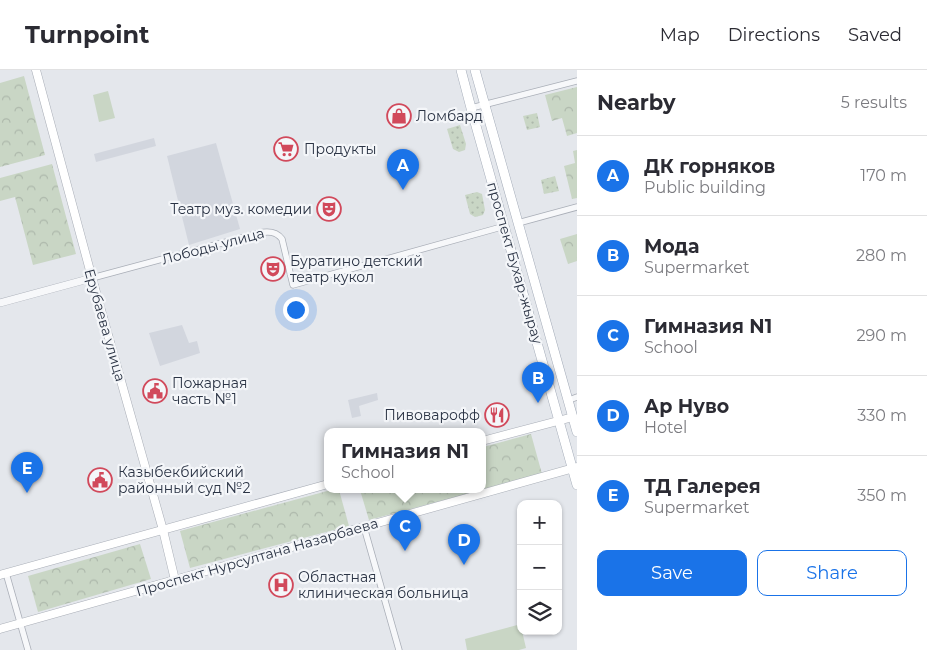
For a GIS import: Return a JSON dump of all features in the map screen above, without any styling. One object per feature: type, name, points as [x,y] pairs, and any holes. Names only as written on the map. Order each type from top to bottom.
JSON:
[{"type":"main road","name":"Ерубаева улица","points":[[36,70],[163,530],[175,580]]},
{"type":"main road","name":"проспект Бухар-жырау","points":[[461,70],[559,420],[575,467],[577,482]]},
{"type":"main road","name":"проспект Бухар-жырау","points":[[475,70],[518,223],[573,398],[573,417],[577,432]]},
{"type":"main road","points":[[486,440],[573,417]]},
{"type":"main road","name":"Проспект Нурсултана Назарбаева","points":[[486,492],[575,467]]},
{"type":"main road","points":[[3,574],[324,485]]},
{"type":"main road","name":"Проспект Нурсултана Назарбаева","points":[[0,629],[484,493]]},
{"type":"street","points":[[471,108],[577,81]]},
{"type":"street","points":[[518,223],[577,207]]},
{"type":"street","name":"Лободы улица","points":[[0,303],[270,231],[282,239],[293,285],[505,226]]},
{"type":"street","points":[[364,527],[399,650]]},
{"type":"street","points":[[3,574],[21,623],[28,650]]},
{"type":"shaded area","points":[[154,138],[156,146],[96,162],[94,154]]},
{"type":"shaded area","points":[[216,143],[240,229],[189,245],[167,156]]},
{"type":"shaded area","points":[[182,325],[189,343],[197,341],[200,353],[160,366],[149,333]]},
{"type":"shaded area","points":[[377,393],[378,400],[359,406],[361,416],[352,418],[348,400]]},
{"type":"green space","points":[[24,76],[45,155],[0,167],[0,83]]},
{"type":"green space","points":[[577,87],[577,133],[567,136],[562,118],[552,121],[545,95]]},
{"type":"green space","points":[[108,91],[115,118],[99,122],[93,95]]},
{"type":"green space","points":[[537,113],[540,127],[527,130],[523,116]]},
{"type":"green space","points":[[460,125],[466,144],[465,150],[459,152],[453,149],[447,129]]},
{"type":"green space","points":[[577,150],[577,198],[572,199],[564,166],[575,163],[573,151]]},
{"type":"green space","points":[[52,164],[76,254],[33,265],[15,197],[0,201],[0,178]]},
{"type":"green space","points":[[555,176],[559,191],[544,194],[541,180]]},
{"type":"green space","points":[[477,192],[482,194],[485,210],[483,215],[475,217],[470,214],[465,195]]},
{"type":"green space","points":[[577,234],[577,261],[568,264],[560,239]]},
{"type":"green space","points":[[531,434],[542,474],[486,489],[486,446]]},
{"type":"green space","points":[[324,492],[340,493],[349,526],[190,568],[180,531]]},
{"type":"green space","points":[[361,493],[471,493],[369,520]]},
{"type":"green space","points":[[140,544],[151,579],[38,612],[28,576]]},
{"type":"green space","points":[[517,625],[517,635],[523,635],[526,648],[519,650],[467,650],[465,639]]},
{"type":"place","name":"Ломбард","points":[[399,116]]},
{"type":"place","name":"Продукты","points":[[286,149]]},
{"type":"place","name":"ДК горняков","points":[[403,190]]},
{"type":"place","name":"Театр муз. комедии","points":[[329,209]]},
{"type":"place","name":"Буратино детский театр кукол","points":[[273,269]]},
{"type":"place","name":"Пожарная часть №1","points":[[155,391]]},
{"type":"place","name":"Мода","points":[[538,403]]},
{"type":"place","name":"Пивоварофф","points":[[497,415]]},
{"type":"place","name":"Казыбекбийский районный суд №2","points":[[100,480]]},
{"type":"place","name":"ТД Галерея","points":[[27,493]]},
{"type":"place","name":"Гимназия N1","points":[[405,551]]},
{"type":"place","name":"Ар Нуво","points":[[464,565]]},
{"type":"place","name":"Областная клиническая больница","points":[[281,585]]}]
